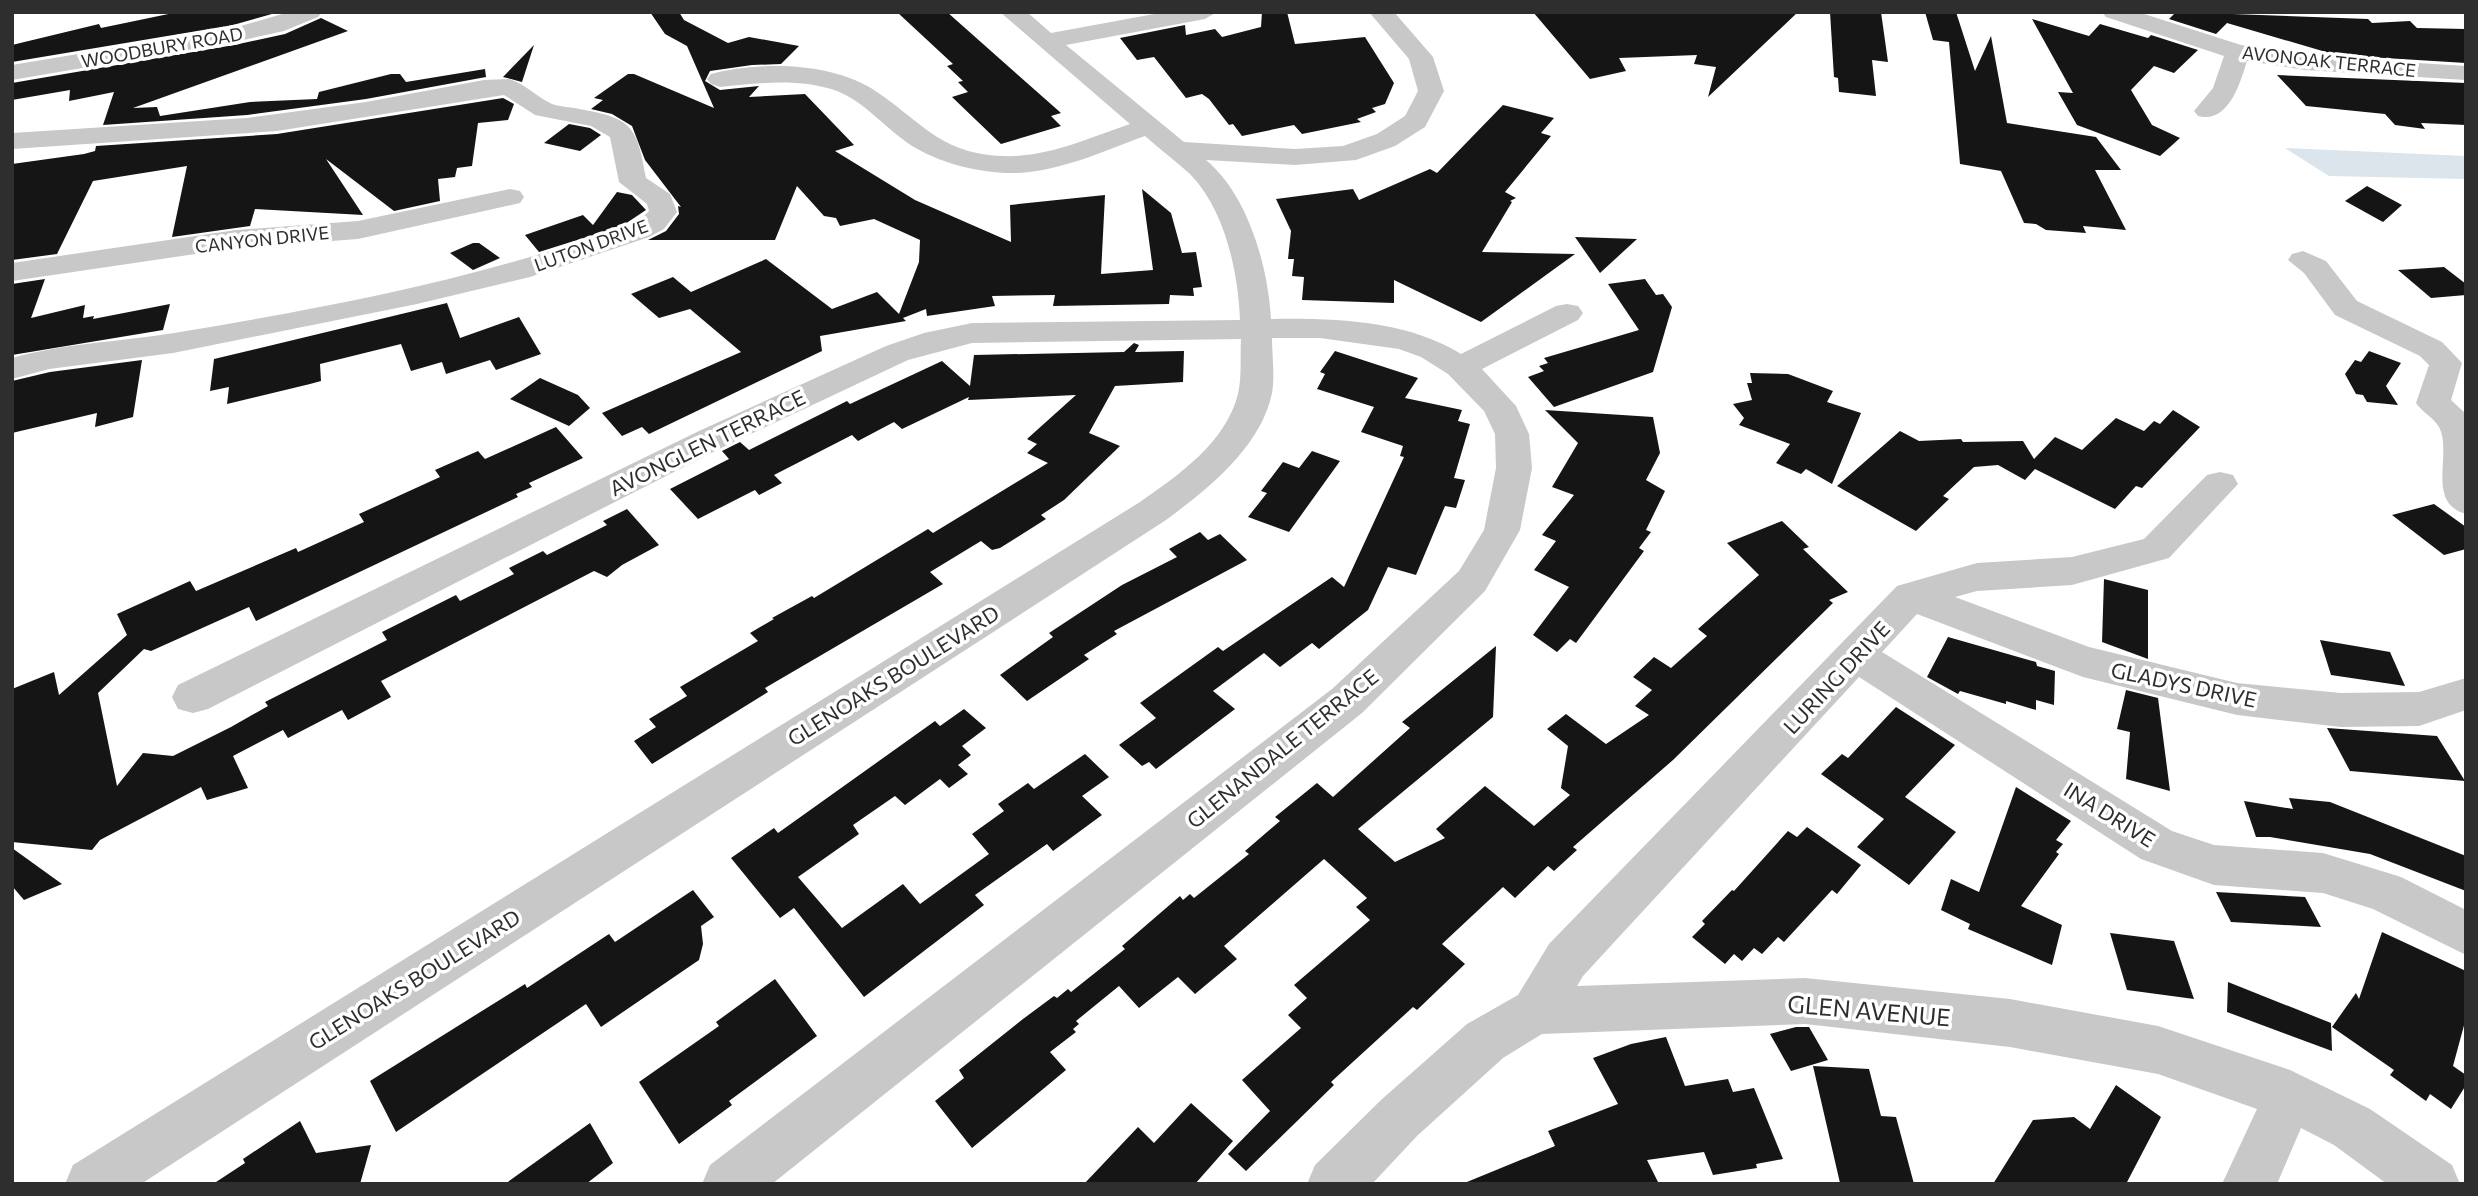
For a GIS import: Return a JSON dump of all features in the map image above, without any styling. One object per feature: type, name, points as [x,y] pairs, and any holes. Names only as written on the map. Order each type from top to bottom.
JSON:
[{"type":"street","name":"WOODBURY ROAD","points":[[12,73],[245,33],[276,26],[310,12]]},
{"type":"street","name":"GLENOAKS BOULEVARD","points":[[92,1184],[1189,486],[1216,461],[1238,429],[1255,395],[1258,328],[1245,253],[1225,206],[1215,186],[1163,138],[1012,12]]},
{"type":"street","points":[[1046,41],[1205,12]]},
{"type":"street","points":[[720,79],[768,74],[817,78],[847,86],[876,102],[922,141],[958,156],[1002,165],[1163,138],[1295,157],[1346,154],[1386,140],[1416,121],[1431,91],[1421,57],[1381,12]]},
{"type":"street","name":"AVONOAK TERRACE","points":[[2113,12],[2236,52],[2305,63],[2466,73]]},
{"type":"street","points":[[2207,111],[2225,90],[2236,52]]},
{"type":"street","name":"LUTON DRIVE","points":[[12,141],[84,134],[195,130],[322,118],[484,88],[509,87],[544,110],[599,120],[619,131],[626,139],[633,182],[660,200],[663,212],[654,223],[639,231],[519,271],[173,343],[47,359],[12,369]]},
{"type":"street","name":"CANYON DRIVE","points":[[12,272],[236,239],[358,230],[510,197]]},
{"type":"street","points":[[2302,260],[2315,267],[2346,308],[2431,349],[2445,363],[2433,403],[2456,424],[2463,499],[2466,502]]},
{"type":"street","points":[[1461,367],[1567,313]]},
{"type":"street","name":"GLENANDALE TERRACE","points":[[729,1184],[1347,701],[1472,581],[1502,530],[1513,457],[1512,434],[1499,406],[1461,367],[1432,350],[1405,340],[1320,328],[1258,328]]},
{"type":"street","name":"AVONGLEN TERRACE","points":[[193,697],[699,445],[897,353],[935,340],[972,333],[1258,328]]},
{"type":"street","points":[[1911,596],[1977,577],[2072,571],[2156,549],[2220,484]]},
{"type":"street","name":"LURING DRIVE","points":[[1535,1011],[1566,960],[1911,596]]},
{"type":"street","name":"GLADYS DRIVE","points":[[1911,596],[2083,661],[2237,699],[2341,710],[2419,709],[2466,694]]},
{"type":"street","name":"INA DRIVE","points":[[1857,656],[2157,845],[2214,865],[2323,873],[2385,892],[2466,934]]},
{"type":"street","name":"GLEN AVENUE","points":[[1334,1184],[1398,1118],[1485,1041],[1535,1011],[1805,1001],[2010,1023],[2158,1050],[2290,1096],[2352,1127],[2433,1184]]},
{"type":"street","points":[[2249,1184],[2290,1096]]},
{"type":"shaded area","points":[[2285,148],[2466,156],[2466,179],[2329,176]]},
{"type":"building","points":[[178,12],[279,12],[233,25],[12,62],[12,45],[99,24],[101,28]]},
{"type":"building","points":[[650,12],[679,12],[684,20],[728,43],[749,37],[799,46],[781,64],[710,71],[705,81],[720,90],[759,86],[749,97],[805,94],[854,145],[835,151],[915,200],[1011,242],[1010,205],[1105,195],[1101,274],[1153,270],[1142,189],[1171,213],[1182,253],[1196,252],[1202,287],[1193,288],[1194,296],[1170,295],[1169,304],[1053,306],[1055,295],[992,296],[995,306],[927,316],[926,309],[903,318],[906,321],[820,336],[822,351],[649,434],[642,427],[622,436],[602,413],[741,352],[690,309],[659,318],[631,294],[673,277],[691,292],[766,259],[832,309],[877,292],[899,314],[919,262],[920,240],[874,219],[840,226],[836,218],[824,216],[797,186],[775,240],[648,240],[666,231],[679,214],[678,206],[681,207],[645,160],[632,126],[612,114],[591,109],[603,100],[594,98],[628,74],[634,74],[714,108],[687,46],[665,34]]},
{"type":"building","points":[[897,12],[947,12],[1061,113],[1051,116],[1061,126],[1001,144],[952,97],[968,92],[958,82],[963,81],[947,66],[953,64]]},
{"type":"building","points":[[1262,12],[1287,12],[1295,44],[1365,37],[1394,83],[1385,104],[1372,108],[1376,112],[1357,119],[1361,122],[1302,134],[1294,125],[1242,136],[1233,124],[1229,125],[1209,99],[1202,94],[1186,98],[1154,57],[1137,60],[1120,38],[1185,25],[1186,35],[1215,29],[1222,37],[1261,27]]},
{"type":"building","points":[[1533,12],[1798,12],[1708,97],[1716,67],[1694,64],[1697,55],[1619,58],[1626,71],[1590,79]]},
{"type":"building","points":[[1830,12],[1881,12],[1888,62],[1872,60],[1876,96],[1839,92],[1838,78],[1834,77]]},
{"type":"building","points":[[1925,12],[1956,12],[1975,71],[1991,36],[2007,123],[2096,137],[2121,170],[2095,170],[2126,230],[2083,226],[2086,233],[2046,230],[2036,224],[2024,223],[2001,171],[1960,164],[1949,42],[1933,40]]},
{"type":"building","points":[[2176,12],[2368,19],[2372,23],[2410,21],[2417,28],[2466,29],[2466,63],[2336,55],[2227,23],[2216,34],[2169,19]]},
{"type":"building","points":[[321,18],[348,31],[133,108],[157,107],[160,116],[250,102],[317,99],[319,92],[391,74],[400,74],[406,82],[485,69],[486,77],[366,99],[247,115],[103,125],[114,92],[69,101],[70,90],[12,100],[12,83],[234,45],[285,34]]},
{"type":"building","points":[[2032,19],[2089,36],[2100,24],[2148,38],[2151,35],[2198,50],[2174,73],[2154,66],[2131,90],[2152,125],[2180,138],[2160,156],[2077,125],[2058,92],[2073,93]]},
{"type":"building","points":[[534,45],[522,82],[503,77]]},
{"type":"building","points":[[2277,75],[2466,83],[2466,125],[2421,123],[2425,129],[2395,125],[2385,114],[2306,106]]},
{"type":"building","points":[[503,98],[514,104],[508,120],[478,123],[472,166],[457,168],[455,177],[438,179],[440,201],[394,211],[326,159],[363,215],[255,209],[250,226],[172,237],[187,166],[93,181],[57,254],[12,260],[12,164],[84,154],[95,151],[96,146],[277,134]]},
{"type":"building","points":[[1503,105],[1554,118],[1541,133],[1551,136],[1505,192],[1516,198],[1510,201],[1512,202],[1482,252],[1575,254],[1481,322],[1394,280],[1394,303],[1302,300],[1304,277],[1292,276],[1294,259],[1288,259],[1291,231],[1276,199],[1353,189],[1359,200],[1430,169],[1437,173]]},
{"type":"building","points":[[569,124],[590,128],[601,135],[580,151],[544,143]]},
{"type":"building","points":[[2367,186],[2402,205],[2383,222],[2345,201]]},
{"type":"building","points":[[617,192],[632,195],[646,210],[622,226],[539,252],[525,235],[583,215],[593,225]]},
{"type":"building","points":[[1575,237],[1637,239],[1600,273]]},
{"type":"building","points":[[479,243],[500,258],[473,270],[450,253]]},
{"type":"building","points":[[2444,267],[2466,284],[2466,295],[2431,298],[2398,270]]},
{"type":"building","points":[[45,279],[31,318],[85,305],[83,318],[94,316],[93,319],[170,304],[163,330],[12,355],[12,284]]},
{"type":"building","points":[[1645,279],[1656,295],[1663,294],[1672,307],[1653,372],[1554,407],[1528,377],[1544,371],[1539,366],[1548,363],[1544,358],[1639,330],[1608,284]]},
{"type":"building","points":[[447,303],[460,338],[519,317],[541,354],[496,370],[490,360],[446,374],[442,362],[411,371],[401,344],[320,364],[321,381],[310,384],[227,404],[229,387],[210,391],[214,359]]},
{"type":"building","points":[[1134,343],[1139,345],[1135,352],[1184,351],[1183,382],[1115,386],[1089,433],[1120,446],[1064,500],[1041,515],[1046,519],[1000,548],[992,550],[981,541],[930,572],[943,584],[765,688],[768,692],[652,764],[634,741],[656,727],[649,719],[687,696],[680,687],[758,641],[750,633],[774,619],[772,618],[812,596],[814,598],[928,529],[933,533],[1048,463],[1027,453],[1037,444],[1027,439],[1076,395],[968,400],[969,397],[902,429],[894,422],[858,441],[852,435],[774,475],[782,483],[759,495],[755,490],[698,519],[670,489],[729,459],[722,451],[740,442],[749,450],[847,401],[850,404],[942,361],[970,386],[974,355],[1124,352]]},
{"type":"building","points":[[1335,351],[1418,378],[1405,398],[1462,410],[1458,421],[1470,424],[1454,478],[1465,480],[1456,508],[1445,506],[1416,575],[1388,567],[1368,610],[1319,649],[1312,643],[1280,667],[1264,653],[1213,691],[1235,709],[1156,769],[1149,762],[1142,766],[1119,745],[1156,718],[1140,703],[1218,647],[1223,651],[1332,577],[1344,587],[1404,457],[1400,456],[1403,446],[1361,432],[1374,407],[1317,389],[1325,374],[1320,372]]},
{"type":"building","points":[[2369,351],[2401,363],[2386,386],[2398,405],[2367,402],[2363,395],[2356,394],[2345,374],[2355,360],[2361,362]]},
{"type":"building","points":[[142,360],[133,417],[95,427],[97,413],[12,433],[12,381],[50,372]]},
{"type":"building","points":[[1750,373],[1788,374],[1833,391],[1827,402],[1861,413],[1832,484],[1806,469],[1801,474],[1776,463],[1790,444],[1739,425],[1744,418],[1733,404],[1752,400],[1747,383],[1752,383]]},
{"type":"building","points":[[540,378],[578,395],[590,408],[569,426],[510,399]]},
{"type":"building","points":[[1545,410],[1653,417],[1660,453],[1646,480],[1665,491],[1646,530],[1651,532],[1639,548],[1644,551],[1576,643],[1570,639],[1557,652],[1533,635],[1569,587],[1534,570],[1556,541],[1542,535],[1574,495],[1552,487],[1578,443]]},
{"type":"building","points":[[2173,410],[2200,427],[2142,488],[2136,486],[2115,509],[2035,469],[2025,480],[1998,465],[1974,467],[1943,496],[1949,499],[1916,531],[1837,486],[1900,431],[1919,441],[2023,441],[2034,459],[2055,437],[2082,450],[2116,418],[2144,431],[2154,421],[2160,424]]},
{"type":"building","points":[[556,427],[583,458],[529,483],[532,487],[516,494],[518,497],[256,621],[249,607],[151,651],[144,649],[98,693],[117,786],[143,753],[173,756],[231,727],[268,706],[265,702],[387,640],[382,632],[456,595],[460,601],[514,574],[509,568],[543,551],[547,555],[607,525],[603,521],[627,509],[659,545],[622,565],[607,577],[594,571],[381,681],[391,697],[348,720],[342,710],[288,738],[283,730],[233,756],[248,788],[207,800],[201,787],[100,840],[92,850],[12,842],[12,689],[54,672],[59,695],[127,635],[117,614],[190,581],[196,591],[296,548],[298,552],[364,522],[359,514],[440,477],[435,470],[478,451],[485,459]]},
{"type":"building","points":[[1312,451],[1340,461],[1289,532],[1248,517],[1267,493],[1261,491],[1283,462],[1299,468]]},
{"type":"building","points":[[2434,504],[2466,527],[2466,549],[2444,555],[2392,515]]},
{"type":"building","points":[[1782,521],[1809,547],[1803,549],[1848,592],[1829,600],[1833,603],[1673,760],[1573,847],[1577,850],[1554,871],[1548,866],[1515,898],[1503,887],[1442,944],[1465,964],[1417,1010],[1413,1007],[1331,1082],[1334,1085],[1246,1171],[1228,1154],[1270,1111],[1242,1080],[1301,1028],[1288,1015],[1307,998],[1294,985],[1370,920],[1356,907],[1367,898],[1324,859],[1224,946],[1237,959],[1195,994],[1178,977],[1139,1008],[1119,986],[1076,1021],[1079,1024],[1073,1029],[1076,1032],[1050,1052],[1066,1070],[972,1148],[935,1101],[964,1078],[959,1070],[1023,1019],[1054,996],[1057,998],[1068,989],[1071,992],[1125,949],[1122,946],[1180,896],[1183,900],[1190,894],[1194,898],[1249,854],[1245,851],[1280,821],[1275,817],[1317,783],[1333,797],[1410,728],[1402,722],[1496,646],[1493,717],[1358,829],[1395,862],[1445,838],[1436,829],[1485,786],[1534,826],[1570,795],[1561,788],[1568,746],[1547,729],[1566,714],[1606,744],[1649,715],[1635,706],[1652,690],[1633,677],[1654,657],[1671,668],[1707,636],[1698,629],[1759,575],[1727,543]]},
{"type":"building","points":[[1200,532],[1208,540],[1220,534],[1247,560],[1114,631],[1117,634],[1084,655],[1089,659],[1027,701],[1000,675],[1053,637],[1049,633],[1122,585],[1177,557],[1169,549]]},
{"type":"building","points":[[2104,579],[2148,590],[2148,659],[2102,642]]},
{"type":"building","points":[[1948,637],[2036,662],[2037,666],[2055,671],[2054,705],[2036,700],[2036,710],[1960,691],[1958,694],[1927,677]]},
{"type":"building","points":[[2320,640],[2390,652],[2405,686],[2331,675]]},
{"type":"building","points":[[2126,690],[2158,698],[2170,791],[2126,779],[2130,732],[2117,729]]},
{"type":"building","points":[[1896,707],[1955,745],[1905,797],[1956,832],[1909,885],[1857,847],[1884,819],[1821,774],[1842,754],[1848,758]]},
{"type":"building","points":[[964,709],[986,728],[962,746],[971,755],[958,765],[968,774],[949,788],[940,779],[905,805],[895,796],[853,825],[859,834],[798,877],[842,928],[903,884],[920,904],[989,854],[972,834],[1004,811],[998,804],[1028,783],[1034,789],[1085,754],[1109,777],[1082,796],[1102,815],[1053,851],[1047,844],[975,895],[984,905],[864,997],[794,908],[780,918],[731,858],[774,828],[778,833],[935,721],[940,726]]},
{"type":"building","points":[[2327,728],[2437,736],[2465,781],[2350,771]]},
{"type":"building","points":[[2016,787],[2071,821],[2056,840],[2063,844],[2056,852],[2059,854],[2021,906],[2062,925],[2052,965],[1968,929],[1970,924],[1941,910],[1951,879],[1979,892]]},
{"type":"building","points":[[2289,798],[2330,802],[2466,856],[2466,891],[2370,854],[2256,837],[2244,801],[2293,809]]},
{"type":"building","points":[[1807,827],[1861,865],[1837,894],[1832,890],[1784,942],[1778,937],[1762,954],[1754,948],[1742,961],[1734,954],[1725,964],[1692,937],[1705,924],[1702,921],[1734,891],[1788,831],[1797,837]]},
{"type":"building","points":[[12,848],[62,884],[24,900],[12,886]]},
{"type":"building","points":[[693,890],[714,917],[701,926],[703,944],[699,960],[601,1027],[586,1004],[396,1132],[370,1081],[525,984],[527,988],[609,934],[615,942]]},
{"type":"building","points":[[2216,892],[2305,897],[2321,927],[2231,922]]},
{"type":"building","points":[[2382,932],[2466,971],[2466,1018],[2453,1066],[2466,1075],[2466,1085],[2451,1109],[2430,1094],[2426,1101],[2390,1075],[2394,1070],[2332,1027],[2356,993],[2359,999]]},
{"type":"building","points":[[2110,933],[2174,941],[2194,999],[2127,990]]},
{"type":"building","points":[[775,979],[817,1036],[729,1101],[732,1105],[679,1144],[639,1082],[719,1026],[716,1022]]},
{"type":"building","points":[[2228,982],[2331,1023],[2332,1051],[2227,1012]]},
{"type":"building","points":[[1796,1027],[1809,1027],[1828,1060],[1791,1071],[1770,1034]]},
{"type":"building","points":[[1666,1037],[1685,1086],[1728,1079],[1733,1092],[1754,1088],[1783,1159],[1756,1164],[1757,1168],[1713,1175],[1704,1152],[1647,1160],[1659,1184],[1462,1184],[1555,1146],[1548,1131],[1618,1104],[1593,1058],[1631,1044]]},
{"type":"building","points":[[1813,1066],[1869,1069],[1881,1116],[1896,1117],[1914,1184],[1840,1183]]},
{"type":"building","points":[[2116,1085],[2161,1117],[2126,1184],[1993,1184],[2033,1120],[2074,1117],[2090,1129]]},
{"type":"building","points":[[1191,1103],[1233,1141],[1195,1184],[1084,1184],[1138,1127],[1154,1143]]},
{"type":"building","points":[[300,1121],[316,1153],[371,1145],[360,1184],[213,1184],[245,1163],[243,1159]]},
{"type":"building","points":[[590,1123],[613,1163],[586,1184],[505,1184]]}]
